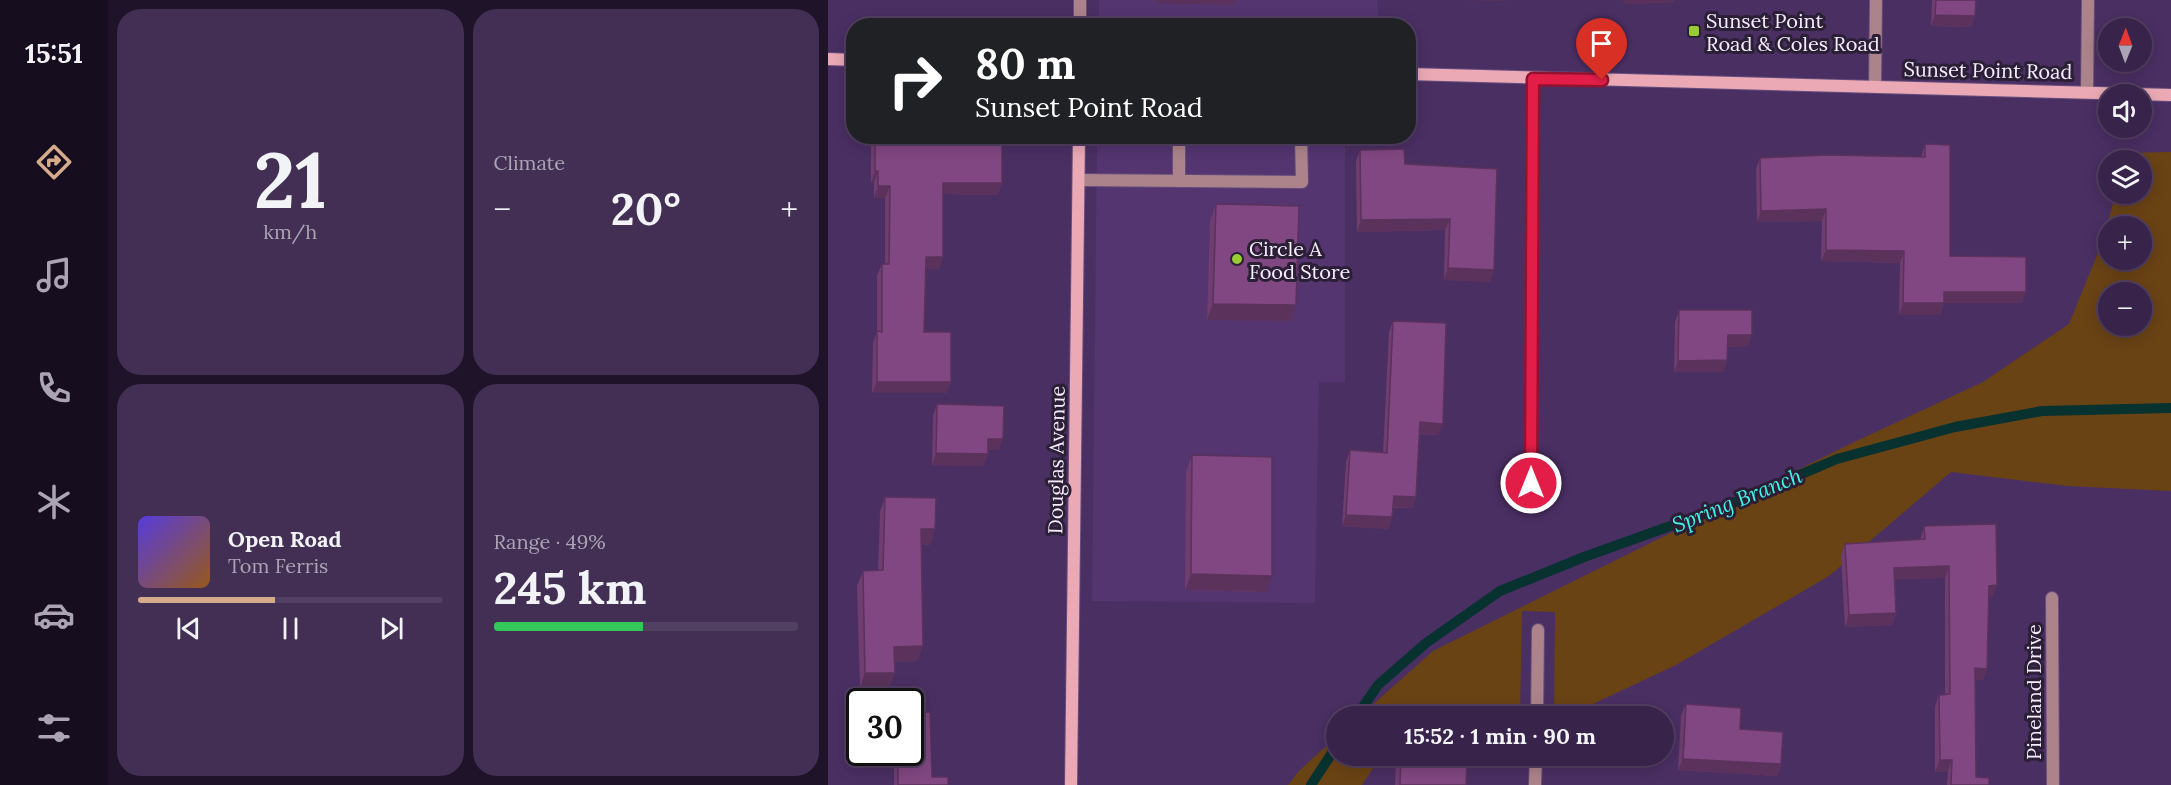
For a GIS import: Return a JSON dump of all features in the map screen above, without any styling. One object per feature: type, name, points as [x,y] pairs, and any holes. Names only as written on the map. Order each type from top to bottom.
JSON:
[{"type":"main road","points":[[828,59],[846,60]]},
{"type":"main road","name":"Sunset Point Road","points":[[1416,74],[2171,95]]},
{"type":"main road","name":"Douglas Avenue","points":[[1071,785],[1079,144]]},
{"type":"street","points":[[1080,0],[1080,18]]},
{"type":"street","points":[[1875,86],[1876,0]]},
{"type":"street","points":[[2087,92],[2088,0]]},
{"type":"street","points":[[1531,483],[1533,79]]},
{"type":"street","points":[[1179,144],[1179,181]]},
{"type":"street","points":[[1079,180],[1302,182],[1301,144]]},
{"type":"street","name":"Pineland Drive","points":[[2052,598],[2053,785]]},
{"type":"street","points":[[1537,706],[1538,630]]},
{"type":"street","points":[[1535,785],[1536,766]]},
{"type":"shaded area","points":[[1099,0],[1377,0],[1378,18],[1099,18]]},
{"type":"shaded area","points":[[1097,144],[1345,144],[1345,382],[1319,382],[1315,603],[1092,601]]},
{"type":"shaded area","points":[[2152,152],[2171,152],[2171,491],[2068,486],[1951,472],[1829,576],[1676,665],[1588,706],[1554,706],[1555,612],[1522,611],[1520,706],[1371,706],[1433,651],[1848,445],[1983,382],[2069,324],[2098,253],[2098,270],[2152,270],[2152,216],[2109,216],[2113,204],[2152,204]]},
{"type":"shaded area","points":[[1326,746],[1326,766],[1374,766],[1362,785],[1288,785],[1298,772]]},
{"type":"building","points":[[1936,0],[1976,0],[1975,16],[1935,15]]},
{"type":"building","points":[[875,144],[1002,144],[1002,183],[943,183],[943,257],[926,257],[924,332],[951,332],[951,382],[877,382],[877,331],[882,332],[882,264],[889,264],[890,186],[878,186],[878,171],[875,171]]},
{"type":"building","points":[[1925,144],[1950,145],[1950,256],[2026,257],[2026,292],[1944,292],[1944,303],[1903,303],[1904,251],[1826,250],[1826,209],[1761,211],[1760,158],[1827,155],[1925,157]]},
{"type":"building","points":[[1404,149],[1405,164],[1497,169],[1494,270],[1448,268],[1450,219],[1361,220],[1360,150]]},
{"type":"building","points":[[1216,204],[1299,206],[1296,305],[1213,304]]},
{"type":"building","points":[[1679,310],[1752,310],[1752,335],[1728,335],[1727,360],[1678,361]]},
{"type":"building","points":[[1393,321],[1446,323],[1443,424],[1420,422],[1416,497],[1394,496],[1392,517],[1346,515],[1350,450],[1387,453]]},
{"type":"building","points":[[937,404],[1004,406],[1003,439],[988,439],[988,454],[936,453]]},
{"type":"building","points":[[1192,455],[1272,457],[1272,576],[1191,574]]},
{"type":"building","points":[[885,497],[936,498],[935,529],[921,529],[923,646],[894,647],[895,673],[865,673],[863,571],[883,570]]},
{"type":"building","points":[[1996,524],[1997,585],[1989,586],[1987,669],[1975,668],[1976,777],[1989,778],[1989,785],[1951,785],[1952,760],[1940,760],[1939,695],[1950,694],[1949,566],[1894,568],[1896,613],[1849,615],[1845,544],[1925,539],[1924,526]]},
{"type":"building","points":[[1686,704],[1741,708],[1740,729],[1783,732],[1781,764],[1683,759]]},
{"type":"building","points":[[924,712],[930,712],[932,777],[948,777],[948,785],[898,785],[898,766],[924,766]]},
{"type":"building","points":[[1401,766],[1467,766],[1466,785],[1400,785]]},
{"type":"waterway","name":"Spring Branch","points":[[1364,706],[1378,685],[1426,643],[1500,591],[1584,557],[1726,506],[1837,459],[1955,427],[2042,411],[2171,408]]},
{"type":"waterway","name":"Spring Branch","points":[[1311,785],[1326,762]]},
{"type":"place","name":"Sunset Point Road & Coles Road","points":[[1694,31]]},
{"type":"place","name":"Circle A Food Store","points":[[1237,259]]},
{"type":"route","points":[[1531,483],[1533,79],[1602,80]]}]
